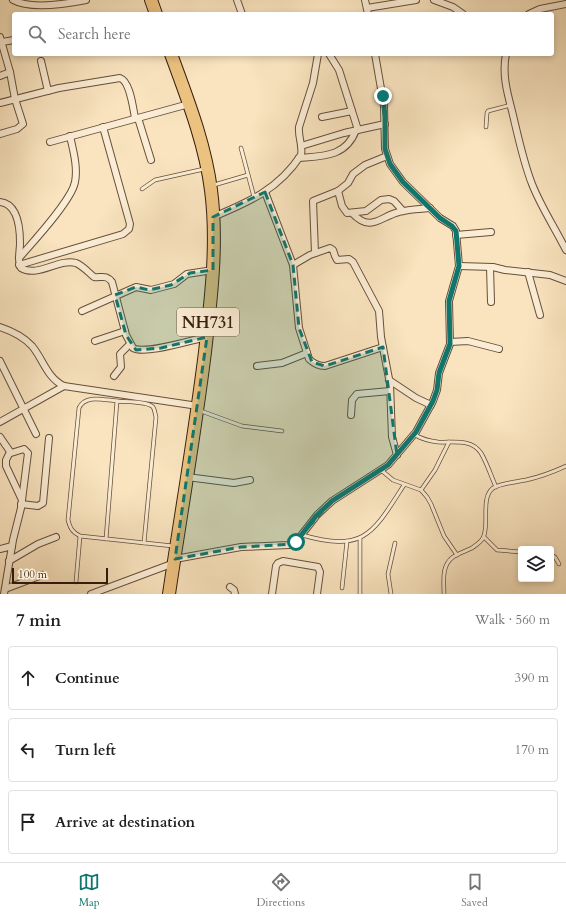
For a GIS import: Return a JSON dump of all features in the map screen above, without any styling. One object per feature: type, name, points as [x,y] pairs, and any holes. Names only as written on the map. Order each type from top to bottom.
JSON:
[{"type":"highway","points":[[151,0],[155,12]]},
{"type":"highway","name":"NH731","points":[[169,594],[198,408],[213,270],[213,217],[208,168],[189,104],[172,56]]},
{"type":"street","points":[[13,0],[23,4],[56,5],[86,0]]},
{"type":"street","points":[[238,0],[241,12]]},
{"type":"street","points":[[365,0],[367,11],[416,0]]},
{"type":"street","points":[[434,0],[454,7],[460,12]]},
{"type":"street","points":[[533,12],[540,9],[565,4]]},
{"type":"street","points":[[0,134],[22,126],[22,120],[15,99],[10,72],[1,39],[12,40]]},
{"type":"street","points":[[213,217],[255,199],[280,179],[299,158],[302,150],[298,127],[313,83],[318,56]]},
{"type":"street","points":[[299,158],[328,155],[341,150],[350,141],[357,130],[339,70],[330,56]]},
{"type":"street","points":[[91,594],[174,561],[241,547],[289,545],[296,542],[316,516],[332,501],[381,470],[397,456],[414,434],[431,405],[437,390],[439,373],[449,350],[449,301],[459,266],[456,235],[452,226],[443,220],[403,182],[387,156],[385,144],[384,101],[375,56]]},
{"type":"street","points":[[506,56],[504,76],[518,136],[533,186],[566,250]]},
{"type":"street","points":[[41,61],[48,91]]},
{"type":"street","points":[[0,76],[10,72]]},
{"type":"street","points":[[0,103],[48,91],[120,78],[123,79],[127,84],[136,118],[152,160]]},
{"type":"street","points":[[50,142],[189,104]]},
{"type":"street","points":[[322,117],[352,110]]},
{"type":"street","points":[[301,146],[357,130],[385,124]]},
{"type":"street","points":[[19,265],[124,234],[129,229],[130,224],[103,127]]},
{"type":"street","points":[[19,258],[68,198],[75,184],[75,163],[70,136]]},
{"type":"street","points":[[315,253],[312,201],[338,191],[348,183],[353,174],[359,168],[387,156]]},
{"type":"street","points":[[338,191],[344,210],[347,213],[366,211],[381,200],[389,199],[394,201],[403,211]]},
{"type":"street","points":[[264,192],[294,265],[299,328],[307,353],[312,362],[316,365],[325,366],[383,347]]},
{"type":"street","points":[[0,202],[7,205],[15,212],[20,244],[19,265],[24,270],[31,271],[67,263],[82,266],[94,277],[108,277],[112,282],[125,331],[130,344],[136,350],[142,351],[161,348],[206,337]]},
{"type":"street","points":[[352,213],[363,222],[375,223],[403,211],[430,208]]},
{"type":"street","points":[[456,235],[491,232]]},
{"type":"street","points":[[294,265],[315,253],[330,248],[333,250],[337,260],[349,259],[353,262],[379,311],[383,347],[389,380],[392,437],[397,456]]},
{"type":"street","points":[[459,266],[490,267],[550,275],[566,281]]},
{"type":"street","points":[[490,267],[491,302]]},
{"type":"street","points":[[82,311],[136,287],[149,290],[171,285],[187,274],[213,270]]},
{"type":"street","points":[[528,272],[540,315]]},
{"type":"street","points":[[0,327],[15,332],[32,345],[53,379],[64,386],[198,408]]},
{"type":"street","points":[[95,342],[125,331]]},
{"type":"street","points":[[450,342],[468,341],[499,349]]},
{"type":"street","points":[[114,376],[121,367],[120,354],[130,344]]},
{"type":"street","points":[[257,366],[282,363],[307,353]]},
{"type":"street","points":[[0,361],[25,408],[36,434]]},
{"type":"street","points":[[389,380],[416,398],[431,405]]},
{"type":"street","points":[[0,422],[64,386]]},
{"type":"street","points":[[351,414],[352,400],[358,394],[390,391]]},
{"type":"street","points":[[0,437],[13,454],[24,449],[27,451],[22,502],[4,591]]},
{"type":"street","points":[[22,502],[38,506],[43,502],[49,438]]},
{"type":"street","points":[[10,452],[3,461],[22,502]]},
{"type":"street","points":[[187,477],[234,483],[250,480]]},
{"type":"street","points":[[9,561],[38,544],[56,537]]},
{"type":"street","points":[[0,549],[12,546]]},
{"type":"street","points":[[272,594],[276,566],[278,562],[283,561],[318,567],[320,572],[317,594]]},
{"type":"street","points":[[4,591],[42,575]]},
{"type":"street","points":[[230,587],[234,590],[235,594]]},
{"type":"lane","points":[[486,127],[488,112],[511,105]]},
{"type":"lane","points":[[241,148],[255,199]]},
{"type":"lane","points":[[142,189],[155,180],[208,168]]},
{"type":"lane","points":[[211,186],[248,175]]},
{"type":"lane","points":[[144,543],[156,417],[155,412],[149,405],[92,399],[84,401],[79,408],[68,520],[72,531],[80,536],[144,543],[176,546]]},
{"type":"lane","points":[[106,539],[117,401]]},
{"type":"lane","points":[[198,408],[242,426],[282,431]]},
{"type":"lane","points":[[414,434],[425,440],[462,442],[470,444],[481,453],[496,487]]},
{"type":"lane","points":[[421,490],[435,470],[449,442]]},
{"type":"lane","points":[[444,594],[443,577],[446,565],[453,557],[477,545],[484,537],[486,531],[488,496],[492,489],[528,480],[566,466]]},
{"type":"lane","points":[[381,470],[393,480],[421,490],[427,496],[432,504],[444,536],[457,555]]},
{"type":"lane","points":[[302,535],[327,542],[347,541],[360,538],[375,528],[380,522],[404,484]]},
{"type":"lane","points":[[76,582],[80,536]]},
{"type":"lane","points":[[484,537],[497,550],[518,552]]},
{"type":"lane","points":[[360,538],[360,594]]},
{"type":"lane","points":[[342,588],[347,541]]},
{"type":"lane","points":[[392,594],[388,574],[395,543]]},
{"type":"lane","points":[[554,556],[559,564]]},
{"type":"highlighted area","points":[[265,192],[293,265],[299,328],[312,362],[325,366],[383,347],[397,455],[388,465],[332,501],[293,544],[241,547],[175,559],[207,337],[161,348],[136,350],[126,335],[115,295],[136,287],[149,290],[171,285],[190,273],[213,270],[213,217]]},
{"type":"route","points":[[296,542],[324,508],[332,501],[388,465],[416,432],[436,395],[439,373],[449,350],[451,335],[449,301],[459,266],[456,231],[450,224],[440,218],[403,182],[390,164],[385,149],[385,117],[383,96]]}]
